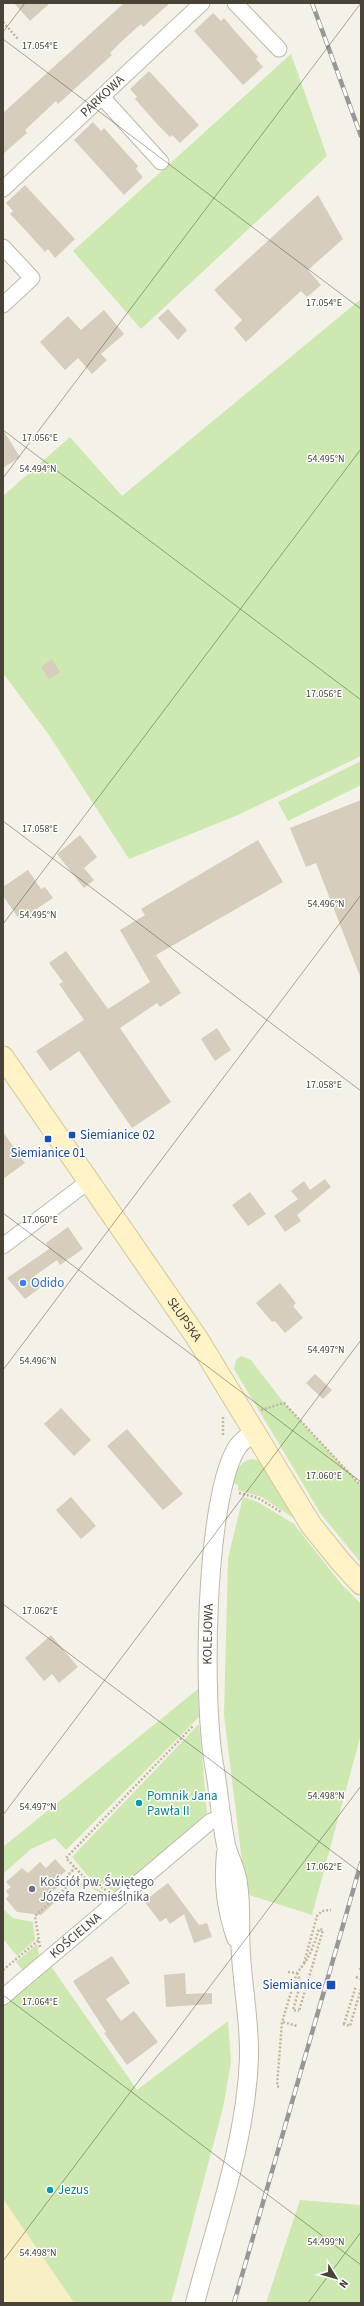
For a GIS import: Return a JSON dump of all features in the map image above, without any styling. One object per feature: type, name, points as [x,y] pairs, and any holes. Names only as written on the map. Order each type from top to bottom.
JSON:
[{"type":"main road","name":"SŁUPSKA","points":[[3,1057],[256,1422],[311,1525],[361,1584]]},
{"type":"street","name":"PARKOWA","points":[[3,189],[202,3]]},
{"type":"street","points":[[235,3],[279,49]]},
{"type":"street","points":[[102,97],[161,162]]},
{"type":"street","points":[[3,247],[32,278],[3,305]]},
{"type":"street","points":[[3,1246],[89,1181]]},
{"type":"street","name":"KOLEJOWA","points":[[195,2303],[232,2162],[245,2104],[249,2058],[248,2016],[240,1954],[242,1908],[238,1880],[226,1846],[223,1817],[214,1769],[208,1687],[212,1551],[217,1515],[232,1459],[242,1441],[256,1422]]},
{"type":"street","name":"KOŚCIELNA","points":[[3,1997],[211,1821],[223,1817]]},
{"type":"path","points":[[3,22],[18,39]]},
{"type":"path","points":[[256,1422],[284,1403],[361,1486]]},
{"type":"path","points":[[223,1414],[223,1437]]},
{"type":"path","points":[[119,1898],[85,1878],[66,1858],[195,1724]]},
{"type":"path","points":[[43,1963],[35,1916],[71,1883],[66,1877],[75,1868]]},
{"type":"path","points":[[303,1965],[317,1916],[322,1911],[331,1910]]},
{"type":"path","points":[[279,2086],[277,2086],[283,2022],[297,1973],[311,1956],[319,1929],[323,1930],[300,2012],[293,2010],[301,1982],[297,1973]]},
{"type":"path","points":[[3,1970],[39,1940]]},
{"type":"path","points":[[288,1972],[297,1973]]},
{"type":"path","points":[[356,1977],[361,1979]]},
{"type":"path","points":[[356,1986],[344,2024],[350,2026],[361,1989]]},
{"type":"path","points":[[283,2022],[297,2026]]},
{"type":"green space","points":[[291,54],[327,156],[141,329],[73,251]]},
{"type":"green space","points":[[361,299],[361,756],[238,815],[129,859],[49,735],[3,673],[3,496],[70,437],[122,496]]},
{"type":"green space","points":[[361,761],[361,785],[288,821],[278,802]]},
{"type":"green space","points":[[241,1356],[251,1360],[284,1403],[361,1486],[361,1563],[321,1514],[234,1369],[236,1360]]},
{"type":"green space","points":[[251,1459],[261,1461],[298,1521],[262,1497],[238,1490],[238,1485],[233,1483],[237,1471],[244,1462]]},
{"type":"green space","points":[[243,1497],[258,1502],[294,1524],[342,1585],[361,1604],[361,1734],[312,1915],[246,1894],[224,1715],[228,1558]]},
{"type":"green space","points":[[198,1689],[199,1717],[66,1850],[55,1838],[31,1849],[3,1874],[3,1847]]},
{"type":"green space","points":[[199,1724],[207,1813],[119,1894],[88,1876],[72,1857]]},
{"type":"green space","points":[[84,1881],[113,1898],[111,1900],[85,1883],[78,1889],[77,1887]]},
{"type":"green space","points":[[3,1909],[13,1918],[33,1922],[35,1940],[17,1956],[3,1939]]},
{"type":"green space","points":[[37,1944],[40,1960],[25,1973],[16,1962]]},
{"type":"green space","points":[[48,1962],[137,2090],[228,2021],[231,2062],[223,2108],[171,2303],[74,2303],[3,2199],[3,2001]]},
{"type":"green space","points":[[300,2200],[361,2205],[361,2303],[266,2303]]},
{"type":"sand","points":[[3,2199],[74,2303],[3,2303]]},
{"type":"building","points":[[14,3],[50,3],[30,21]]},
{"type":"building","points":[[124,3],[170,3],[143,27],[141,24],[123,40],[110,53],[112,55],[58,104],[56,101],[25,130],[27,133],[3,154],[3,113]]},
{"type":"building","points":[[213,13],[221,21],[224,18],[258,57],[256,59],[263,67],[243,85],[194,31]]},
{"type":"building","points":[[149,71],[199,125],[180,143],[172,135],[170,137],[157,124],[135,99],[137,97],[130,89]]},
{"type":"building","points":[[93,122],[101,131],[104,128],[138,166],[136,169],[143,177],[124,195],[74,140]]},
{"type":"building","points":[[25,185],[75,239],[55,258],[48,249],[45,252],[10,214],[13,211],[6,203]]},
{"type":"building","points":[[318,195],[343,239],[308,270],[321,285],[307,297],[301,291],[246,342],[234,328],[242,320],[214,290]]},
{"type":"building","points":[[168,309],[187,330],[178,340],[158,318]]},
{"type":"building","points":[[104,310],[124,334],[101,354],[107,360],[92,374],[78,358],[65,370],[40,342],[68,316],[81,330]]},
{"type":"building","points":[[3,430],[20,457],[3,468]]},
{"type":"building","points":[[52,659],[60,672],[49,679],[41,667]]},
{"type":"building","points":[[361,800],[360,976],[316,863],[306,867],[290,828]]},
{"type":"building","points":[[80,835],[97,857],[84,868],[94,880],[84,888],[57,854]]},
{"type":"building","points":[[258,840],[283,882],[156,955],[181,993],[160,1007],[157,1003],[120,1028],[171,1102],[132,1128],[79,1051],[50,1071],[36,1051],[84,1020],[59,984],[63,982],[49,963],[66,951],[108,1009],[150,982],[120,930],[145,915],[141,909]]},
{"type":"building","points":[[28,870],[41,889],[45,887],[53,898],[20,920],[3,896],[3,887]]},
{"type":"building","points":[[217,1028],[231,1050],[215,1061],[201,1039]]},
{"type":"building","points":[[3,1132],[25,1163],[3,1179]]},
{"type":"building","points":[[325,1179],[331,1187],[297,1215],[301,1221],[285,1232],[274,1216],[298,1199],[291,1191],[304,1181],[310,1190]]},
{"type":"building","points":[[250,1192],[266,1214],[248,1226],[232,1205]]},
{"type":"building","points":[[68,1227],[83,1249],[60,1265],[57,1260],[33,1277],[40,1288],[25,1299],[7,1278],[49,1249],[46,1243]]},
{"type":"building","points":[[280,1283],[296,1303],[293,1306],[303,1318],[285,1333],[275,1321],[272,1322],[256,1303]]},
{"type":"building","points":[[315,1374],[332,1390],[323,1399],[306,1383]]},
{"type":"building","points":[[61,1408],[91,1440],[74,1456],[44,1424]]},
{"type":"building","points":[[127,1429],[183,1494],[163,1510],[107,1446]]},
{"type":"building","points":[[71,1497],[96,1526],[81,1539],[56,1510]]},
{"type":"building","points":[[51,1635],[78,1667],[59,1683],[52,1674],[44,1681],[25,1658]]},
{"type":"building","name":"Kościół pw. Świętego Józefa Rzemieślnika","points":[[55,1859],[66,1871],[55,1880],[60,1885],[48,1896],[54,1903],[41,1915],[17,1912],[6,1899],[9,1895],[6,1891],[11,1887],[6,1882],[22,1868],[28,1873],[40,1862],[46,1868]]},
{"type":"building","points":[[168,1883],[199,1925],[207,1923],[212,1937],[194,1943],[184,1914],[170,1924],[166,1918],[160,1922],[144,1901]]},
{"type":"building","points":[[112,1956],[130,1983],[106,1999],[121,2021],[134,2011],[158,2042],[127,2065],[104,2033],[106,2032],[73,1981]]},
{"type":"building","points":[[185,1973],[186,1994],[212,1993],[212,2004],[166,2007],[164,1975]]},
{"type":"railway","points":[[312,3],[361,136]]},
{"type":"railway","points":[[234,2303],[361,1863]]},
{"type":"place","name":"Siemianice 02","points":[[72,1135]]},
{"type":"place","name":"Siemianice 01","points":[[48,1139]]},
{"type":"place","name":"Odido","points":[[23,1283]]},
{"type":"place","name":"Pomnik Jana Pawła II","points":[[139,1803]]},
{"type":"place","name":"Kościół pw. Świętego Józefa Rzemieślnika","points":[[32,1889]]},
{"type":"place","name":"Siemianice","points":[[331,1985]]},
{"type":"place","name":"Jezus","points":[[50,2190]]}]
